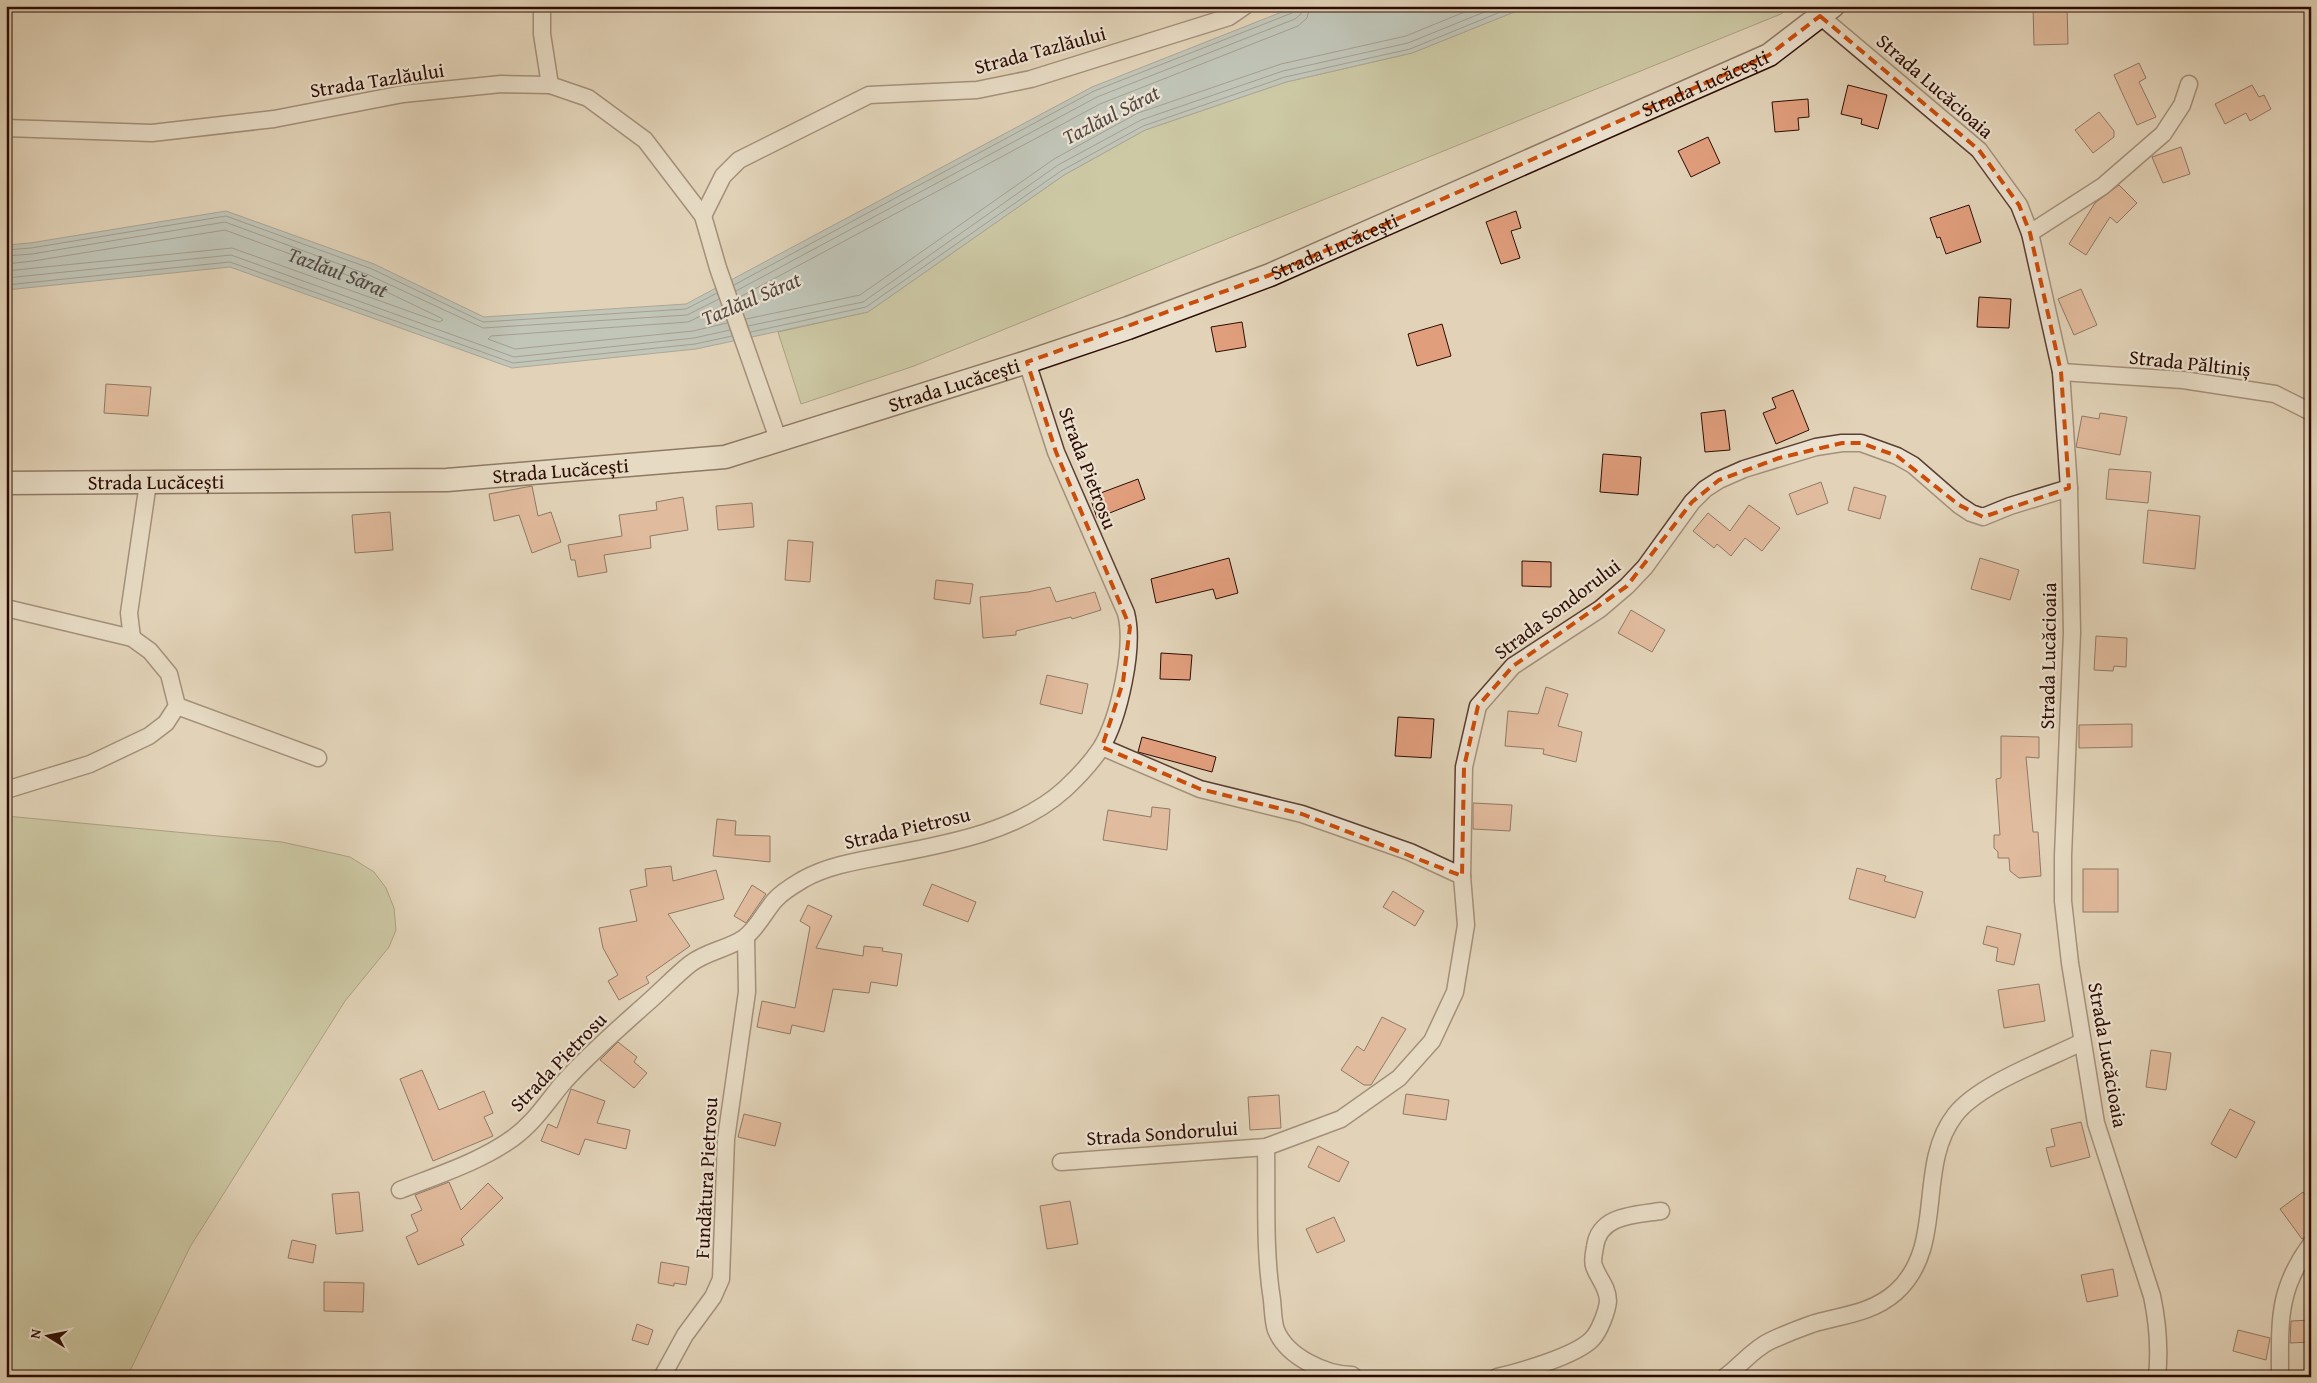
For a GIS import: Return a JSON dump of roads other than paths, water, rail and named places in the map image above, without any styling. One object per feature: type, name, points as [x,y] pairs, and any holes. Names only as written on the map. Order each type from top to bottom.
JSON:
[{"type":"main road","name":"Strada Lucăcești","points":[[6,484],[447,480],[724,457],[1027,362],[1128,328],[1270,275],[1769,55],[1826,11]]},
{"type":"street","points":[[542,6],[542,34],[550,85]]},
{"type":"street","name":"Strada Tazlăului","points":[[703,216],[723,176],[740,160],[869,95],[977,90],[1031,79],[1229,17],[1245,6]]},
{"type":"street","name":"Strada Lucăcioaia","points":[[1826,11],[1979,150],[2019,205],[2030,233],[2061,372],[2068,488],[2072,632],[2063,819],[2063,901],[2082,1042],[2096,1123],[2152,1296],[2160,1340],[2156,1377]]},
{"type":"street","name":"Strada Tazlăului","points":[[6,128],[152,133],[274,120],[403,94],[501,84],[550,85],[588,98],[645,140],[703,216],[718,268],[778,439]]},
{"type":"street","points":[[2030,233],[2103,186],[2163,134],[2182,105],[2189,84]]},
{"type":"street","name":"Strada Pietrosu","points":[[400,1190],[452,1170],[499,1148],[515,1137],[537,1117],[563,1084],[594,1052],[691,963],[720,947],[746,937],[776,899],[789,888],[818,872],[945,843],[1004,826],[1050,802],[1065,789],[1102,747],[1123,682],[1128,660],[1130,628],[1126,613],[1056,452],[1027,362]]},
{"type":"street","name":"Strada Păltiniș","points":[[2061,372],[2183,380],[2275,394],[2311,412]]},
{"type":"street","name":"Strada Sondorului","points":[[1060,1162],[1266,1147],[1340,1119],[1399,1078],[1432,1041],[1455,992],[1466,925],[1462,876],[1464,767],[1478,706],[1513,666],[1600,609],[1627,586],[1645,567],[1692,502],[1705,489],[1719,480],[1744,469],[1816,446],[1842,443],[1861,443],[1897,456],[1971,513],[1983,517],[2010,506],[2068,488]]},
{"type":"street","points":[[132,638],[129,612],[148,483]]},
{"type":"street","points":[[6,608],[132,638],[150,651],[169,674],[177,706],[166,723],[149,736],[90,764],[6,790]]},
{"type":"street","points":[[177,706],[318,758]]},
{"type":"street","points":[[1102,747],[1200,789],[1302,814],[1410,852],[1462,876]]},
{"type":"street","name":"Fundătura Pietrosu","points":[[662,1377],[685,1335],[713,1297],[721,1279],[726,1139],[747,992],[746,937]]},
{"type":"street","points":[[1725,1377],[1768,1342],[1812,1324],[1860,1314],[1896,1292],[1919,1259],[1926,1237],[1935,1162],[1940,1142],[1955,1114],[1983,1091],[2082,1042]]},
{"type":"street","name":"Strada Sondorului","points":[[1266,1147],[1268,1273],[1276,1330],[1287,1346],[1316,1368],[1338,1375],[1352,1374],[1354,1377]]},
{"type":"street","points":[[1497,1377],[1532,1369],[1577,1349],[1592,1340],[1604,1316],[1608,1301],[1603,1282],[1593,1265],[1597,1234],[1610,1221],[1661,1211]]},
{"type":"street","points":[[2280,1377],[2280,1340],[2286,1287],[2293,1269],[2311,1244]]},
{"type":"water","name":"Tazlăul Sărat","points":[[1297,6],[1529,6],[1412,53],[1286,82],[1145,130],[1064,175],[868,312],[696,349],[512,368],[230,267],[6,290],[6,245],[30,243],[226,211],[374,264],[484,317],[686,304],[1092,87]]}]
